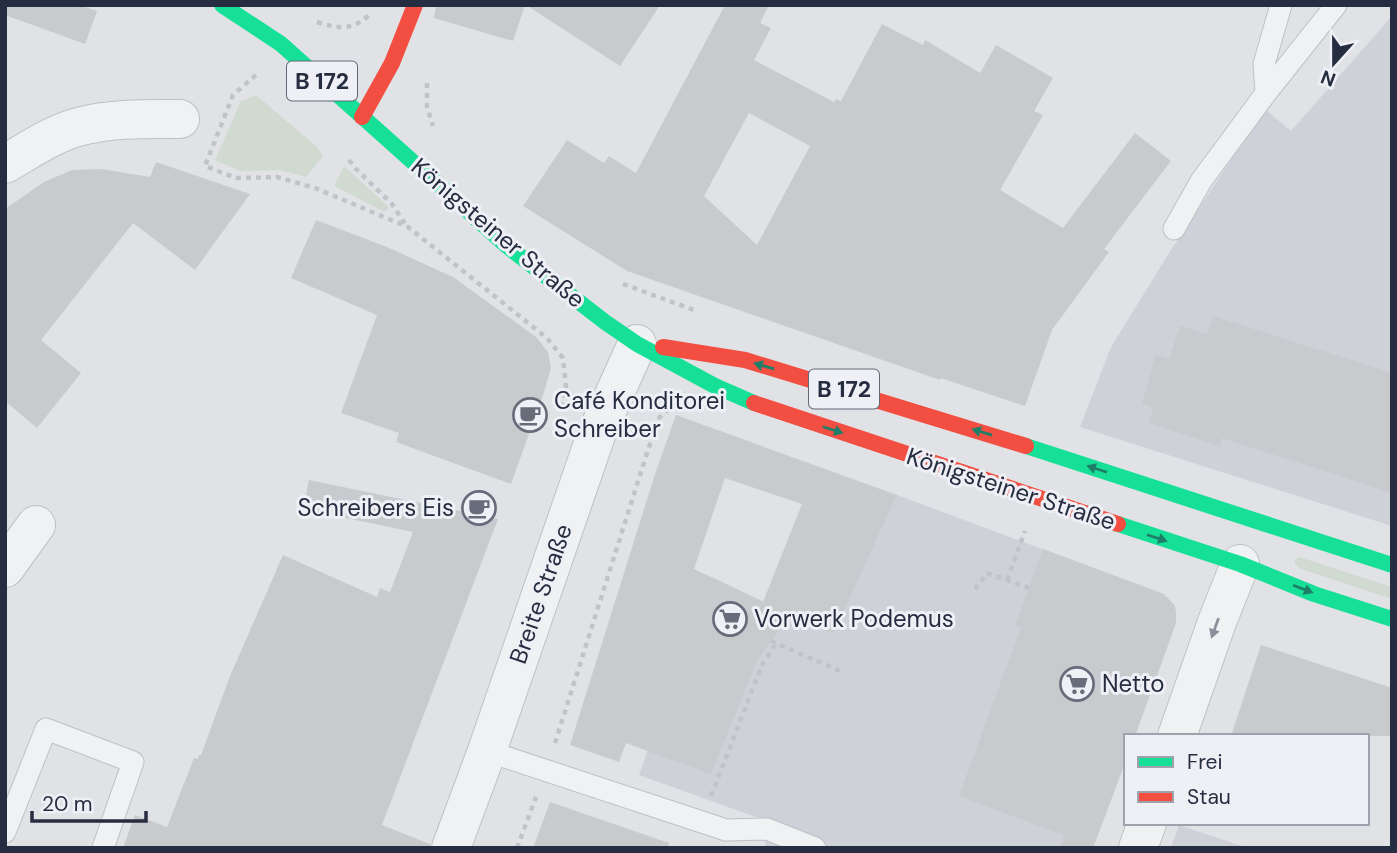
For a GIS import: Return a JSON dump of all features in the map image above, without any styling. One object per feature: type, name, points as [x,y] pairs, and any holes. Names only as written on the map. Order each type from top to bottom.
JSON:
[{"type":"main road","name":"B 172","points":[[222,5],[281,44],[362,117]]},
{"type":"main road","points":[[362,117],[391,68],[415,5]]},
{"type":"main road","name":"Königsteiner Straße","points":[[362,117],[507,246],[604,322],[637,344],[755,404],[1247,543],[1392,565]]},
{"type":"main road","name":"Königsteiner Straße","points":[[637,344],[746,360],[1047,453],[1247,543],[1314,594],[1392,619]]},
{"type":"street","points":[[5,164],[56,135],[79,127],[146,119],[180,119]]},
{"type":"street","name":"Breite Straße","points":[[451,848],[596,435],[637,344]]},
{"type":"street","points":[[5,568],[36,525]]},
{"type":"street","points":[[1178,734],[1247,543]]},
{"type":"street","points":[[1138,848],[1146,825]]},
{"type":"lane","points":[[1266,93],[1264,64],[1281,5]]},
{"type":"lane","points":[[1174,229],[1201,181],[1336,5]]},
{"type":"lane","points":[[5,832],[46,729],[133,762],[103,848]]},
{"type":"lane","points":[[487,751],[726,830],[767,829],[815,848]]},
{"type":"path","points":[[312,21],[348,29],[362,23],[371,13],[377,15]]},
{"type":"path","points":[[256,75],[233,95],[205,166],[236,178],[277,177],[315,188],[408,228],[547,338],[563,358],[566,387],[562,411]]},
{"type":"path","points":[[427,81],[427,107],[440,137]]},
{"type":"path","points":[[348,158],[355,169],[392,204],[408,228]]},
{"type":"path","points":[[615,281],[697,311]]},
{"type":"path","points":[[517,848],[547,771],[659,418],[669,407],[677,404]]},
{"type":"path","points":[[1007,580],[1026,527]]},
{"type":"path","points":[[975,589],[987,573],[1029,588]]},
{"type":"path","points":[[702,822],[762,665],[774,642],[840,671]]},
{"type":"shaded area","points":[[1392,16],[1392,526],[1080,427],[1111,347],[1169,253],[1265,109],[1291,131]]},
{"type":"shaded area","points":[[256,95],[317,147],[323,156],[306,177],[280,170],[240,171],[215,160],[241,101]]},
{"type":"shaded area","points":[[344,166],[389,207],[385,212],[334,186]]},
{"type":"shaded area","points":[[897,495],[1163,594],[1175,606],[1176,623],[1136,734],[1124,734],[1124,765],[1093,848],[765,848],[767,821],[639,775],[686,641],[705,574],[832,633]]},
{"type":"shaded area","points":[[1299,557],[1392,587],[1392,599],[1301,569],[1295,564]]},
{"type":"shaded area","points":[[1179,825],[1248,848],[1171,848]]},
{"type":"building","points":[[5,5],[79,5],[97,11],[85,44],[5,15]]},
{"type":"building","points":[[436,5],[525,5],[513,41],[434,18]]},
{"type":"building","points":[[526,5],[660,5],[620,66]]},
{"type":"building","points":[[725,5],[769,5],[760,23],[771,28],[754,60],[834,102],[836,99],[841,101],[882,24],[923,45],[925,40],[980,73],[996,45],[1053,78],[1034,111],[1043,115],[1000,190],[1063,228],[1135,133],[1171,161],[1104,249],[1109,252],[1052,330],[1025,406],[941,378],[940,380],[627,271],[523,206],[567,140],[604,163],[609,156],[636,173]],"holes":[[[749,113],[810,146],[757,245],[704,196]]]},
{"type":"building","points":[[156,162],[250,194],[195,270],[133,223],[41,340],[81,373],[37,428],[5,401],[5,209],[44,182],[72,170],[101,169],[150,177]]},
{"type":"building","points":[[316,220],[387,247],[453,277],[536,337],[548,352],[551,368],[511,484],[396,442],[399,433],[341,413],[377,315],[291,278]]},
{"type":"building","points":[[1213,316],[1392,373],[1392,493],[1222,438],[1220,446],[1149,423],[1153,408],[1142,404],[1156,355],[1169,359],[1180,326],[1207,334]]},
{"type":"building","points":[[676,415],[897,495],[833,634],[790,614],[756,663],[711,774],[626,743],[619,762],[570,745]],"holes":[[[725,478],[802,504],[763,602],[694,569]]]},
{"type":"building","points":[[309,480],[498,519],[382,825],[430,844],[430,848],[123,848],[135,815],[167,827],[194,758],[198,759],[201,755],[230,676],[283,555],[377,597],[380,588],[390,592],[413,532],[303,509]]},
{"type":"building","name":"Netto","points":[[1043,549],[1164,594],[1175,606],[1176,623],[1136,734],[1124,734],[1124,765],[1093,848],[1060,848],[1064,835],[959,796],[1021,627],[1015,625]]},
{"type":"building","points":[[1261,645],[1392,688],[1392,736],[1232,734]]},
{"type":"building","points":[[550,802],[669,843],[668,848],[533,848]]},
{"type":"traffic: fast","points":[[222,5],[281,44],[507,246],[605,322],[637,344],[715,386],[754,403]]},
{"type":"traffic: fast","points":[[1026,446],[1392,565]]},
{"type":"traffic: fast","points":[[1118,524],[1240,564],[1314,594],[1392,619]]},
{"type":"traffic: jam","points":[[362,117],[392,63],[415,5]]},
{"type":"traffic: jam","points":[[663,347],[745,360],[1026,446]]},
{"type":"traffic: jam","points":[[754,403],[1118,524]]},
{"type":"place","name":"Café Konditorei Schreiber","points":[[530,415]]},
{"type":"place","name":"Schreibers Eis","points":[[479,508]]},
{"type":"place","name":"Vorwerk Podemus","points":[[730,619]]},
{"type":"place","name":"Netto","points":[[1077,684]]}]
